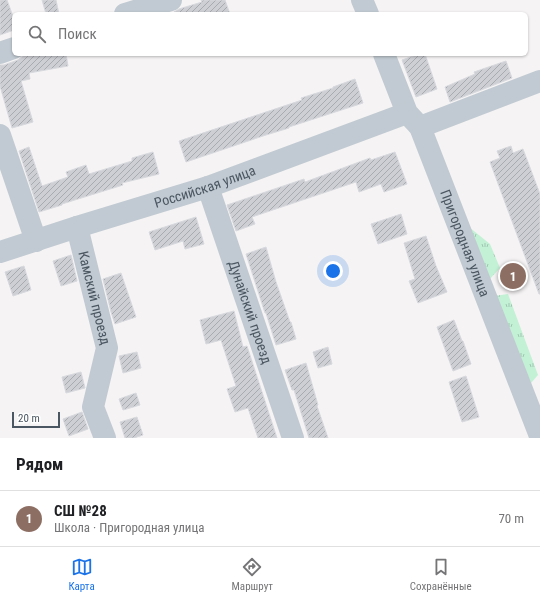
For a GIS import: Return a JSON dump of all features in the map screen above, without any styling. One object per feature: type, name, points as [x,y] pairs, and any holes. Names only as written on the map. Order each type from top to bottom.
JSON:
[{"type":"street","points":[[132,12],[171,0]]},
{"type":"street","points":[[362,0],[367,12]]},
{"type":"street","points":[[0,53],[12,49]]},
{"type":"street","name":"Пригородная улица","points":[[385,56],[413,120],[540,436]]},
{"type":"street","name":"Российская улица","points":[[0,252],[540,81]]},
{"type":"street","points":[[0,135],[36,241]]},
{"type":"street","name":"Дунайский проезд","points":[[208,187],[293,438]]},
{"type":"street","name":"Камский проезд","points":[[77,227],[107,348],[93,407],[105,438]]},
{"type":"green space","points":[[464,223],[490,244],[500,268],[488,281]]},
{"type":"green space","points":[[508,294],[538,375],[531,383],[494,296]]},
{"type":"building","points":[[0,0],[7,0],[12,14],[12,31],[0,35]]},
{"type":"building","points":[[42,0],[56,0],[59,12],[45,12]]},
{"type":"building","points":[[201,0],[225,0],[229,12],[174,12],[179,9],[202,2]]},
{"type":"building","points":[[23,56],[66,56],[68,66],[29,73],[30,79],[21,81],[33,122],[12,128],[0,86],[0,65],[18,60]]},
{"type":"building","points":[[413,56],[426,56],[437,89],[416,97],[402,60]]},
{"type":"building","points":[[506,61],[512,78],[450,102],[445,87],[475,74],[474,72]]},
{"type":"building","points":[[355,79],[363,103],[186,162],[179,141],[302,100],[301,98]]},
{"type":"building","points":[[511,146],[513,153],[523,149],[540,194],[540,294],[490,162],[500,158],[497,151]]},
{"type":"building","points":[[29,147],[42,186],[68,177],[66,172],[86,165],[89,174],[132,161],[132,158],[153,152],[159,174],[122,183],[123,185],[39,212],[19,151]]},
{"type":"building","points":[[395,152],[407,184],[384,192],[381,184],[359,192],[356,182],[252,217],[255,224],[236,231],[227,205],[304,179],[305,182],[370,158],[371,160]]},
{"type":"building","points":[[401,214],[407,234],[378,244],[371,224]]},
{"type":"building","points":[[196,217],[204,244],[185,249],[183,241],[155,250],[149,232]]},
{"type":"building","points":[[426,236],[447,292],[418,303],[409,281],[415,279],[404,243]]},
{"type":"building","points":[[266,247],[276,282],[296,339],[276,345],[246,254]]},
{"type":"building","points":[[71,255],[77,281],[61,286],[53,261]]},
{"type":"building","points":[[24,266],[31,290],[13,296],[5,272]]},
{"type":"building","points":[[121,273],[136,317],[115,324],[103,279]]},
{"type":"building","points":[[234,311],[243,347],[247,346],[277,438],[258,438],[248,408],[235,412],[227,389],[236,386],[221,340],[206,344],[200,320]]},
{"type":"building","points":[[454,320],[471,364],[453,371],[437,327]]},
{"type":"building","points":[[328,347],[332,364],[318,368],[313,352]]},
{"type":"building","points":[[137,352],[141,368],[123,373],[119,356]]},
{"type":"building","points":[[306,363],[318,405],[317,406],[328,438],[309,438],[294,390],[292,390],[285,370]]},
{"type":"building","points":[[81,372],[85,388],[66,393],[62,377]]},
{"type":"building","points":[[466,376],[479,417],[462,422],[449,382]]},
{"type":"building","points":[[136,393],[140,405],[123,410],[119,399]]},
{"type":"building","points":[[82,412],[88,429],[69,436],[63,419]]},
{"type":"building","points":[[137,417],[143,435],[134,438],[125,438],[120,422]]},
{"type":"place","name":"СШ №28","points":[[513,276]]}]
